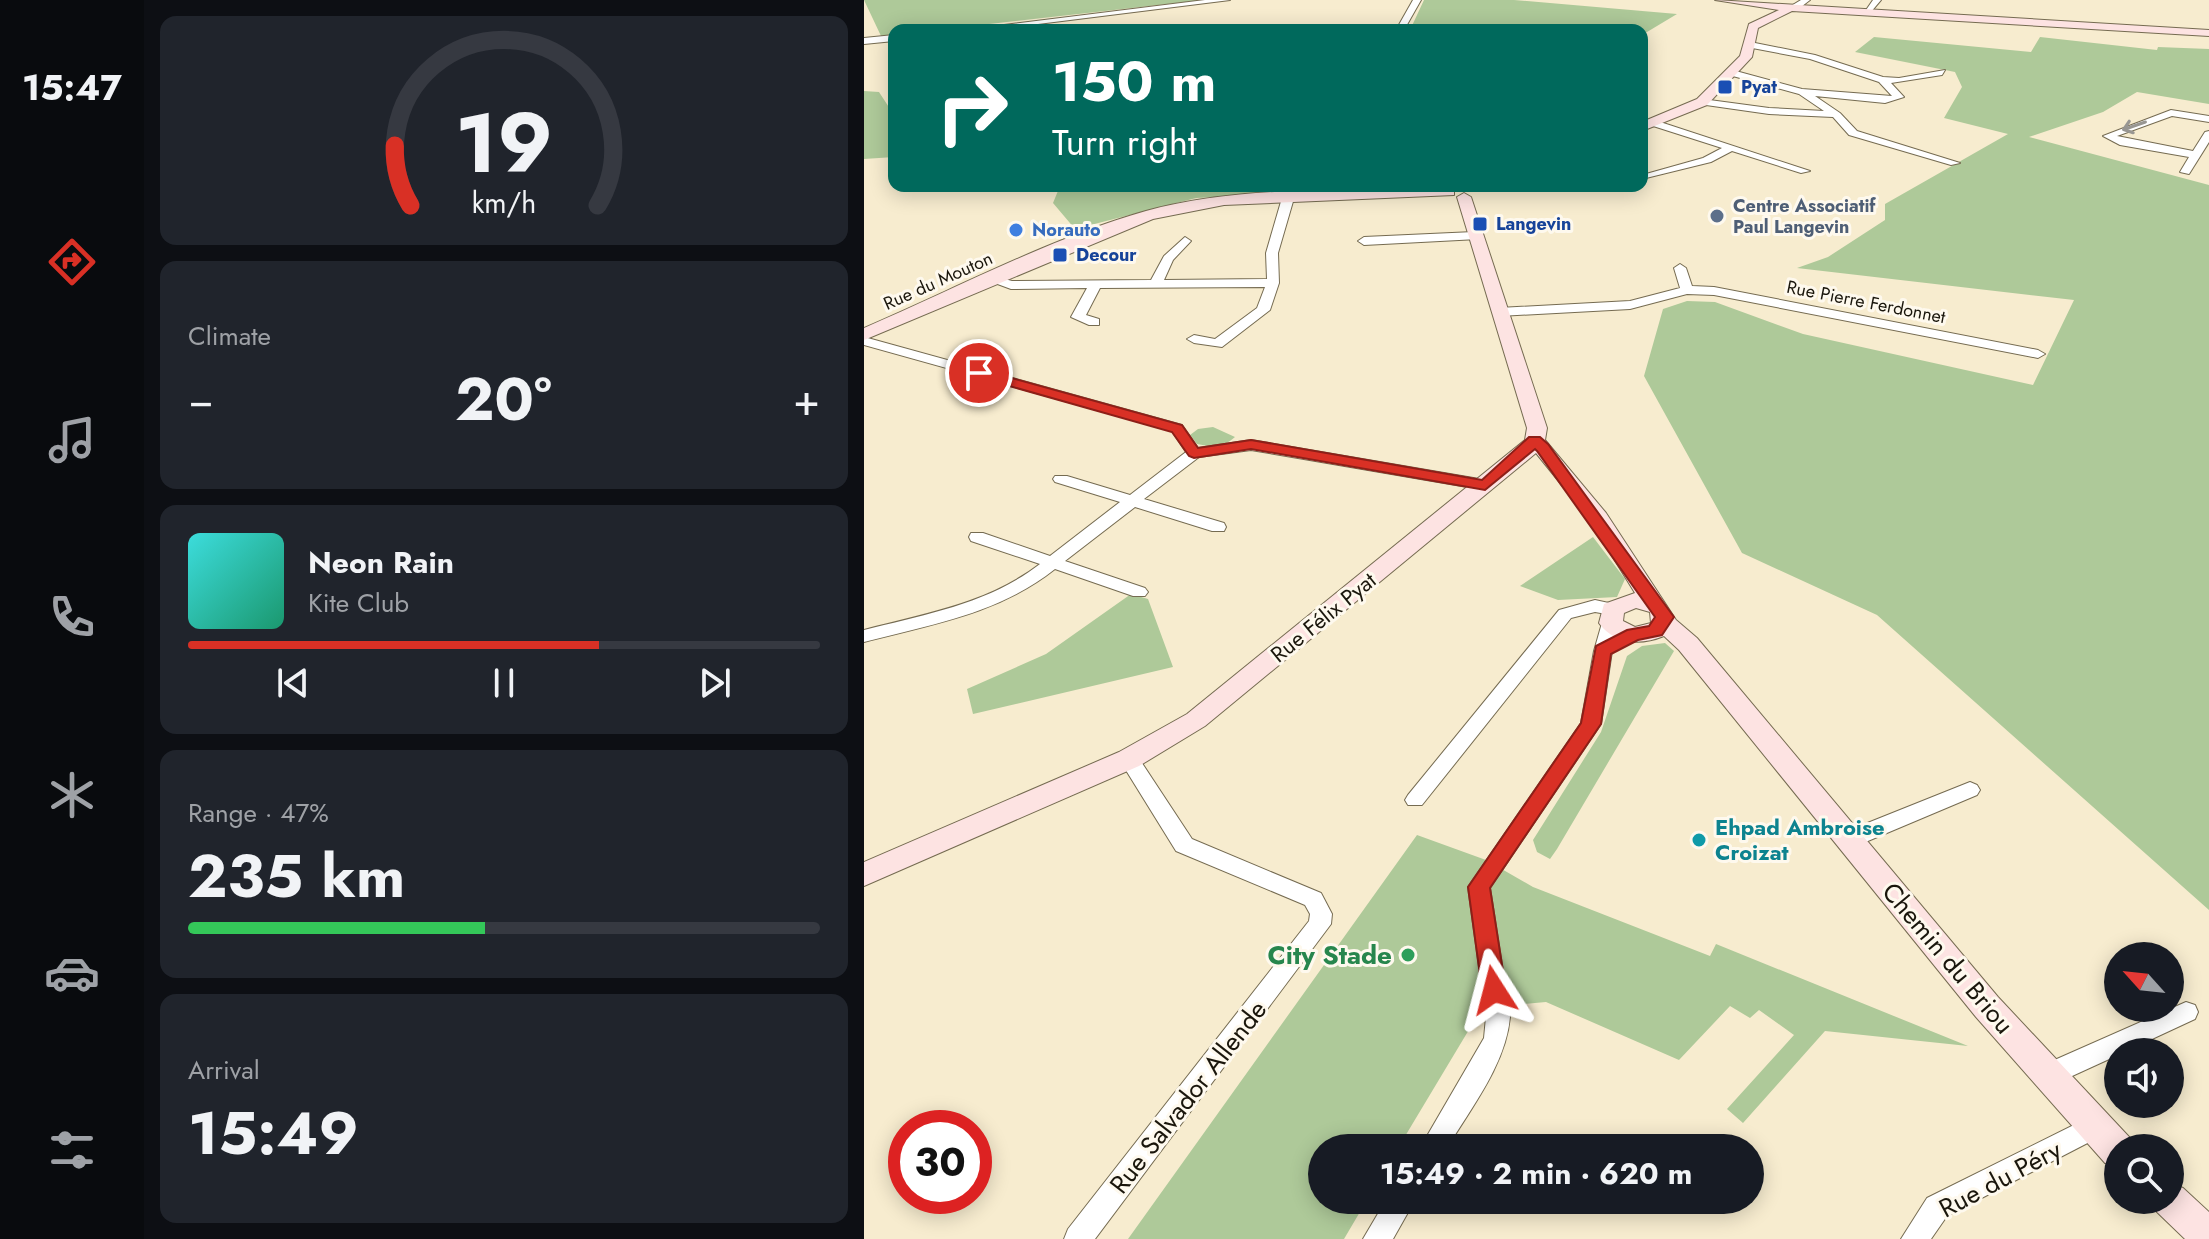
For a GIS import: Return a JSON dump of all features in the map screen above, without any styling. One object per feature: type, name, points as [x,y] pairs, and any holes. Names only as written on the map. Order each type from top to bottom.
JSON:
[{"type":"street","points":[[1020,24],[1226,0]]},
{"type":"street","points":[[1403,24],[1417,0]]},
{"type":"street","points":[[1720,0],[1794,8],[2209,33]]},
{"type":"street","points":[[1648,125],[1702,102],[1746,57],[1753,26],[1806,0]]},
{"type":"street","points":[[1867,11],[1877,0]]},
{"type":"street","points":[[864,41],[888,39]]},
{"type":"street","points":[[1750,45],[1812,57],[1882,80],[1899,81],[1942,72]]},
{"type":"street","points":[[1732,73],[1802,92],[1885,100],[1899,97],[1882,80]]},
{"type":"street","points":[[1802,92],[1837,115],[1853,133],[1955,163]]},
{"type":"street","points":[[1702,102],[1769,111],[1837,115]]},
{"type":"street","points":[[2196,155],[2120,142],[2108,136],[2171,113],[2209,119]]},
{"type":"street","points":[[1648,125],[1732,147],[1805,171]]},
{"type":"street","points":[[2185,172],[2209,134]]},
{"type":"street","points":[[1650,176],[1707,160],[1732,147]]},
{"type":"street","name":"Rue du Mouton","points":[[864,338],[990,279],[1149,215],[1203,204],[1416,192]]},
{"type":"street","points":[[1441,1134],[1496,1038],[1498,1017],[1479,887],[1591,724],[1603,651],[1638,618],[1637,575],[1535,441],[1537,428],[1459,192]]},
{"type":"street","points":[[1194,339],[1217,344],[1263,310],[1273,283],[1272,253],[1288,198]]},
{"type":"street","points":[[1364,241],[1474,236]]},
{"type":"street","points":[[1155,285],[1168,259],[1185,241]]},
{"type":"street","points":[[1680,268],[1687,290]]},
{"type":"street","points":[[990,279],[1011,285],[1273,283]]},
{"type":"street","points":[[1094,322],[1078,317],[1095,286]]},
{"type":"street","name":"Rue Pierre Ferdonnet","points":[[1499,312],[1630,305],[1687,290],[1742,295],[2038,354]]},
{"type":"street","points":[[864,338],[1177,428],[1194,453]]},
{"type":"street","name":"Rue Félix Pyat","points":[[864,875],[1129,759],[1196,720],[1535,441]]},
{"type":"street","points":[[864,636],[981,606],[1024,585],[1194,453],[1251,445],[1485,485]]},
{"type":"street","points":[[1061,479],[1218,527]]},
{"type":"street","points":[[977,537],[1139,592]]},
{"type":"street","points":[[1415,800],[1565,614],[1595,606],[1638,618]]},
{"type":"street","name":"Chemin du Briou","points":[[1638,618],[1688,644],[1987,1007],[2104,1137]]},
{"type":"street","name":"Rue Salvador Allende","points":[[1078,1239],[1314,934],[1321,914],[1313,899],[1184,845],[1129,759]]},
{"type":"street","points":[[1848,840],[1970,790]]},
{"type":"street","points":[[2050,1074],[2186,1012]]},
{"type":"street","name":"Rue du Péry","points":[[1915,1239],[1937,1207],[2094,1127]]},
{"type":"street","points":[[2184,1213],[2209,1237]]},
{"type":"street","points":[[1377,1239],[1392,1214]]},
{"type":"green space","points":[[864,0],[1203,0],[989,24],[888,24],[888,35],[881,36]]},
{"type":"green space","points":[[1424,0],[1514,0],[1677,14],[1648,31],[1648,24],[1413,24]]},
{"type":"green space","points":[[1874,37],[2031,52],[2040,37],[2157,50],[2158,47],[2209,49],[2209,104],[2137,92],[2103,112],[2029,137],[2209,185],[2209,910],[1877,615],[1742,553],[1644,376],[1663,309],[1687,301],[1715,302],[1803,334],[2033,385],[2074,300],[1797,268],[1828,257],[1885,220],[1885,204],[2008,134],[1944,118],[1962,87],[1955,72],[1855,52]]},
{"type":"green space","points":[[864,91],[879,92],[888,106],[888,157],[864,159]]},
{"type":"green space","points":[[1058,192],[1312,192],[1196,198],[1075,229],[1053,203]]},
{"type":"green space","points":[[1213,427],[1235,437],[1222,445],[1212,446],[1197,444],[1190,435],[1198,429]]},
{"type":"green space","points":[[1593,537],[1625,579],[1617,597],[1558,600],[1520,586]]},
{"type":"green space","points":[[1131,594],[1148,599],[1173,667],[973,714],[967,689],[1046,654]]},
{"type":"green space","points":[[1665,643],[1674,651],[1557,849],[1550,859],[1537,852],[1533,840],[1601,732],[1627,656],[1642,646]]},
{"type":"green space","points":[[1417,835],[1486,860],[1533,887],[1710,956],[1716,944],[1968,1046],[1825,1031],[1743,1123],[1727,1109],[1794,1035],[1759,1010],[1750,1018],[1730,1006],[1679,1060],[1546,1002],[1482,1008],[1406,1134],[1308,1134],[1308,1214],[1359,1214],[1344,1239],[1128,1239]]},
{"type":"place","name":"Pyat","points":[[1725,87]]},
{"type":"place","name":"Centre Associatif Paul Langevin","points":[[1717,216]]},
{"type":"place","name":"Langevin","points":[[1480,224]]},
{"type":"place","name":"Norauto","points":[[1016,230]]},
{"type":"place","name":"Decour","points":[[1060,255]]},
{"type":"place","name":"Ehpad Ambroise Croizat","points":[[1699,840]]},
{"type":"place","name":"City Stade","points":[[1408,955]]},
{"type":"route","points":[[979,373],[1177,428],[1194,453],[1251,445],[1485,485],[1535,441],[1542,448],[1595,516],[1637,575],[1652,603],[1659,607],[1665,617],[1661,627],[1655,631],[1634,634],[1603,651],[1591,724],[1479,887],[1494,990]]}]
